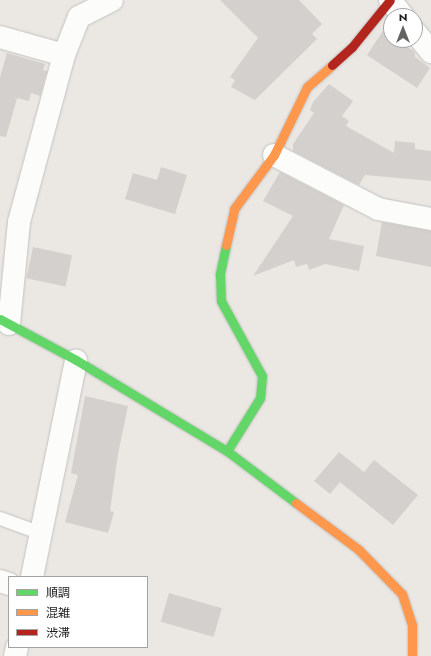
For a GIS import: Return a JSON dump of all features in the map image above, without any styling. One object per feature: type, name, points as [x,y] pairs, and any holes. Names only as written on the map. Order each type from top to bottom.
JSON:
[{"type":"street","points":[[112,0],[79,17],[64,56],[20,222],[5,322],[76,360],[227,451],[359,550],[402,594],[412,625],[412,656]]},
{"type":"street","points":[[227,451],[260,398],[262,376],[222,301],[220,274],[234,209],[274,155],[307,87],[352,47],[390,0]]},
{"type":"street","points":[[0,37],[64,56]]},
{"type":"street","points":[[423,42],[431,52]]},
{"type":"street","points":[[274,155],[378,209],[431,219]]},
{"type":"street","points":[[32,576],[76,360]]},
{"type":"lane","points":[[0,518],[41,533]]},
{"type":"building","points":[[220,0],[299,0],[322,24],[312,34],[317,39],[255,100],[231,87],[235,80],[230,77],[258,38]]},
{"type":"building","points":[[383,31],[383,48],[409,48],[415,52],[415,57],[430,68],[417,88],[367,55]]},
{"type":"building","points":[[7,53],[45,64],[43,70],[47,71],[40,96],[31,93],[29,101],[17,98],[6,137],[0,136],[0,77]]},
{"type":"building","points":[[329,84],[353,101],[342,116],[349,121],[346,126],[394,153],[395,141],[415,143],[415,149],[431,151],[431,181],[365,175],[359,185],[293,151],[293,144],[314,113],[310,110],[313,102]]},
{"type":"building","points":[[161,167],[187,175],[175,214],[125,199],[133,173],[157,180]]},
{"type":"building","points":[[280,172],[344,205],[329,239],[364,246],[359,271],[325,264],[309,270],[307,264],[296,267],[294,260],[253,276],[293,216],[263,201]]},
{"type":"building","points":[[382,222],[431,231],[431,267],[376,256]]},
{"type":"building","points":[[33,247],[72,255],[65,287],[26,278]]},
{"type":"building","points":[[85,396],[128,406],[118,454],[110,511],[114,512],[108,533],[65,522],[78,475],[71,473]]},
{"type":"building","points":[[339,452],[364,472],[374,460],[418,495],[393,525],[340,482],[330,494],[314,481]]},
{"type":"building","points":[[169,593],[222,608],[214,637],[161,622]]},
{"type":"traffic: fast","points":[[226,245],[220,274],[221,301],[262,376],[260,398],[227,451]]},
{"type":"traffic: fast","points":[[0,319],[76,360],[227,451],[296,503]]},
{"type":"traffic: slow","points":[[226,245],[234,209],[274,155],[307,87],[332,65]]},
{"type":"traffic: slow","points":[[296,503],[359,550],[402,594],[412,625],[412,656]]},
{"type":"traffic: jam","points":[[332,65],[352,47],[390,0]]}]
